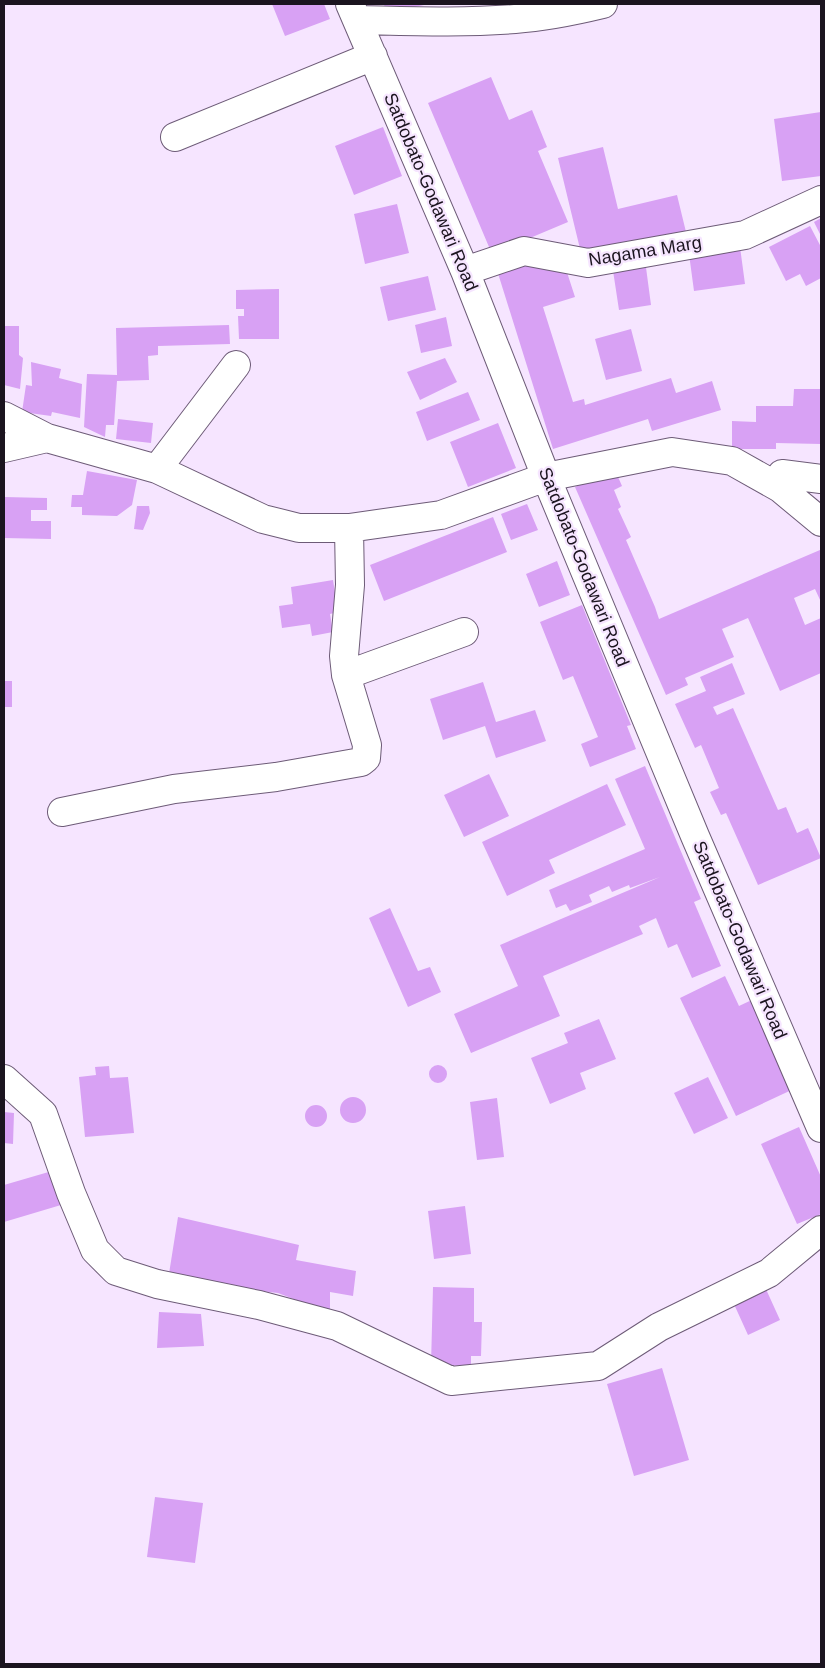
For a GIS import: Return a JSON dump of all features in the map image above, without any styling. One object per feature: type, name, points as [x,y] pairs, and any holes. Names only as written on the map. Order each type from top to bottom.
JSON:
[{"type":"street","points":[[354,12],[456,22],[516,19],[558,14],[603,4]]},
{"type":"street","name":"Satdobato-Godawari Road","points":[[354,12],[465,271],[546,477],[695,836],[821,1128]]},
{"type":"street","points":[[175,137],[373,56]]},
{"type":"street","name":"Nagama Marg","points":[[465,271],[524,251],[588,263],[745,235],[821,200]]},
{"type":"street","points":[[157,469],[236,365]]},
{"type":"street","points":[[4,416],[47,438],[157,469],[263,519],[299,528],[349,528],[441,515],[546,477],[672,452],[732,461],[780,488],[821,522]]},
{"type":"street","points":[[4,448],[47,438]]},
{"type":"street","points":[[780,488],[782,474],[821,479]]},
{"type":"street","points":[[62,812],[174,790],[276,777],[361,762],[366,758],[367,745],[346,675],[344,656],[350,585],[349,528]]},
{"type":"street","points":[[346,675],[464,632]]},
{"type":"street","points":[[4,1079],[43,1114],[71,1193],[95,1250],[116,1271],[157,1284],[259,1305],[337,1326],[451,1381],[598,1366],[659,1327],[769,1274],[821,1230]]},
{"type":"building","points":[[272,4],[324,4],[330,19],[285,36]]},
{"type":"building","points":[[384,4],[424,4],[424,5],[386,13]]},
{"type":"building","points":[[491,77],[509,120],[532,110],[547,147],[538,151],[568,222],[492,254],[428,103]]},
{"type":"building","points":[[821,112],[821,176],[782,181],[774,119]]},
{"type":"building","points":[[383,127],[402,176],[354,195],[335,146]]},
{"type":"building","points":[[603,147],[618,209],[677,195],[686,232],[582,257],[558,158]]},
{"type":"building","points":[[397,204],[409,253],[365,264],[354,214]]},
{"type":"building","points":[[821,218],[821,236],[814,222]]},
{"type":"building","points":[[810,226],[821,247],[821,278],[806,286],[800,274],[786,281],[769,247]]},
{"type":"building","points":[[740,247],[745,284],[694,291],[689,254]]},
{"type":"building","points":[[563,260],[575,297],[543,307],[573,402],[584,399],[585,405],[671,378],[676,393],[712,381],[721,410],[652,431],[648,419],[553,449],[496,267]]},
{"type":"building","points":[[645,260],[651,305],[619,310],[612,264]]},
{"type":"building","points":[[428,276],[436,310],[388,321],[380,287]]},
{"type":"building","points":[[279,289],[279,339],[239,339],[238,316],[244,316],[244,309],[236,309],[236,290]]},
{"type":"building","points":[[446,317],[452,346],[421,353],[415,325]]},
{"type":"building","points":[[229,325],[230,344],[158,346],[158,355],[148,356],[149,380],[117,381],[114,425],[106,425],[105,437],[84,427],[87,374],[117,375],[116,328]]},
{"type":"building","points":[[4,326],[19,326],[19,355],[23,358],[20,389],[4,385]]},
{"type":"building","points":[[631,329],[642,371],[606,380],[595,339]]},
{"type":"building","points":[[445,358],[457,382],[420,400],[407,372]]},
{"type":"building","points":[[31,362],[61,369],[59,378],[82,384],[80,418],[52,412],[51,416],[22,412],[26,385],[32,386]]},
{"type":"building","points":[[794,389],[821,389],[821,444],[776,443],[776,449],[732,449],[732,421],[756,422],[756,406],[793,406]]},
{"type":"building","points":[[468,392],[480,420],[427,441],[416,412]]},
{"type":"building","points":[[118,419],[153,423],[151,443],[116,439]]},
{"type":"building","points":[[498,423],[516,468],[468,487],[450,442]]},
{"type":"building","points":[[615,470],[622,486],[614,490],[621,507],[618,509],[631,537],[626,540],[659,619],[820,550],[821,602],[815,589],[794,598],[805,625],[821,618],[821,673],[780,691],[748,618],[722,629],[734,657],[685,678],[688,685],[666,695],[575,487]]},
{"type":"building","points":[[87,471],[137,480],[132,505],[117,516],[82,515],[82,507],[71,507],[72,495],[83,495]]},
{"type":"building","points":[[4,497],[47,498],[47,510],[31,510],[31,521],[51,521],[51,539],[4,538]]},
{"type":"building","points":[[527,504],[538,530],[511,540],[501,514]]},
{"type":"building","points":[[137,506],[149,506],[150,513],[143,530],[134,529]]},
{"type":"building","points":[[493,517],[507,552],[384,601],[370,565]]},
{"type":"building","points":[[557,561],[570,595],[539,607],[526,574]]},
{"type":"building","points":[[333,580],[338,612],[330,614],[333,632],[312,636],[310,624],[282,628],[279,606],[293,604],[291,587]]},
{"type":"building","points":[[582,605],[631,725],[627,726],[636,749],[590,767],[581,744],[598,737],[573,676],[563,680],[540,622]]},
{"type":"building","points":[[732,663],[745,694],[713,707],[717,715],[733,708],[778,810],[786,807],[797,833],[808,828],[821,858],[758,885],[726,813],[721,815],[710,792],[719,788],[701,745],[695,748],[675,704],[706,691],[700,677]]},
{"type":"building","points":[[4,681],[12,681],[12,707],[4,707]]},
{"type":"building","points":[[483,682],[496,722],[535,710],[546,741],[496,758],[485,726],[443,740],[430,699]]},
{"type":"building","points":[[645,766],[701,899],[694,902],[721,966],[692,978],[677,944],[668,948],[656,918],[639,926],[643,934],[543,976],[560,1016],[471,1053],[454,1014],[518,986],[500,945],[660,877],[630,888],[629,885],[612,892],[609,886],[589,895],[592,902],[570,911],[566,904],[556,908],[549,890],[645,849],[615,779]]},
{"type":"building","points":[[489,774],[509,816],[464,837],[444,795]]},
{"type":"building","points":[[607,784],[626,825],[549,860],[555,873],[507,896],[482,842]]},
{"type":"building","points":[[390,908],[418,971],[430,967],[441,992],[408,1007],[369,918]]},
{"type":"building","points":[[725,976],[739,1006],[756,998],[798,1087],[736,1116],[680,998]]},
{"type":"building","points":[[599,1019],[616,1059],[580,1073],[586,1089],[550,1104],[531,1058],[568,1043],[564,1033]]},
{"type":"building","points":[[438,1065],[444,1068],[447,1074],[444,1080],[438,1083],[432,1080],[429,1074],[432,1068]]},
{"type":"building","points":[[109,1066],[110,1078],[128,1077],[134,1133],[85,1137],[79,1077],[96,1075],[95,1067]]},
{"type":"building","points":[[708,1077],[728,1118],[694,1134],[674,1093]]},
{"type":"building","points":[[353,1097],[362,1101],[366,1110],[362,1119],[353,1123],[344,1119],[340,1110],[344,1101]]},
{"type":"building","points":[[497,1098],[504,1157],[477,1160],[470,1102]]},
{"type":"building","points":[[316,1105],[324,1108],[327,1116],[324,1124],[316,1127],[308,1124],[305,1116],[308,1108]]},
{"type":"building","points":[[4,1112],[14,1113],[13,1144],[4,1143]]},
{"type":"building","points":[[799,1127],[821,1177],[821,1214],[797,1224],[761,1144]]},
{"type":"building","points":[[52,1171],[61,1205],[4,1222],[4,1185]]},
{"type":"building","points":[[465,1206],[471,1254],[434,1259],[428,1211]]},
{"type":"building","points":[[178,1217],[299,1245],[296,1260],[356,1271],[353,1296],[330,1292],[330,1313],[278,1293],[168,1280]]},
{"type":"building","points":[[433,1287],[474,1288],[474,1322],[482,1322],[481,1356],[471,1356],[471,1366],[431,1365]]},
{"type":"building","points":[[765,1287],[780,1320],[748,1335],[733,1302]]},
{"type":"building","points":[[159,1312],[201,1314],[204,1346],[157,1348]]},
{"type":"building","points":[[662,1368],[689,1460],[634,1476],[607,1384]]},
{"type":"building","points":[[155,1497],[203,1503],[195,1563],[147,1557]]}]
